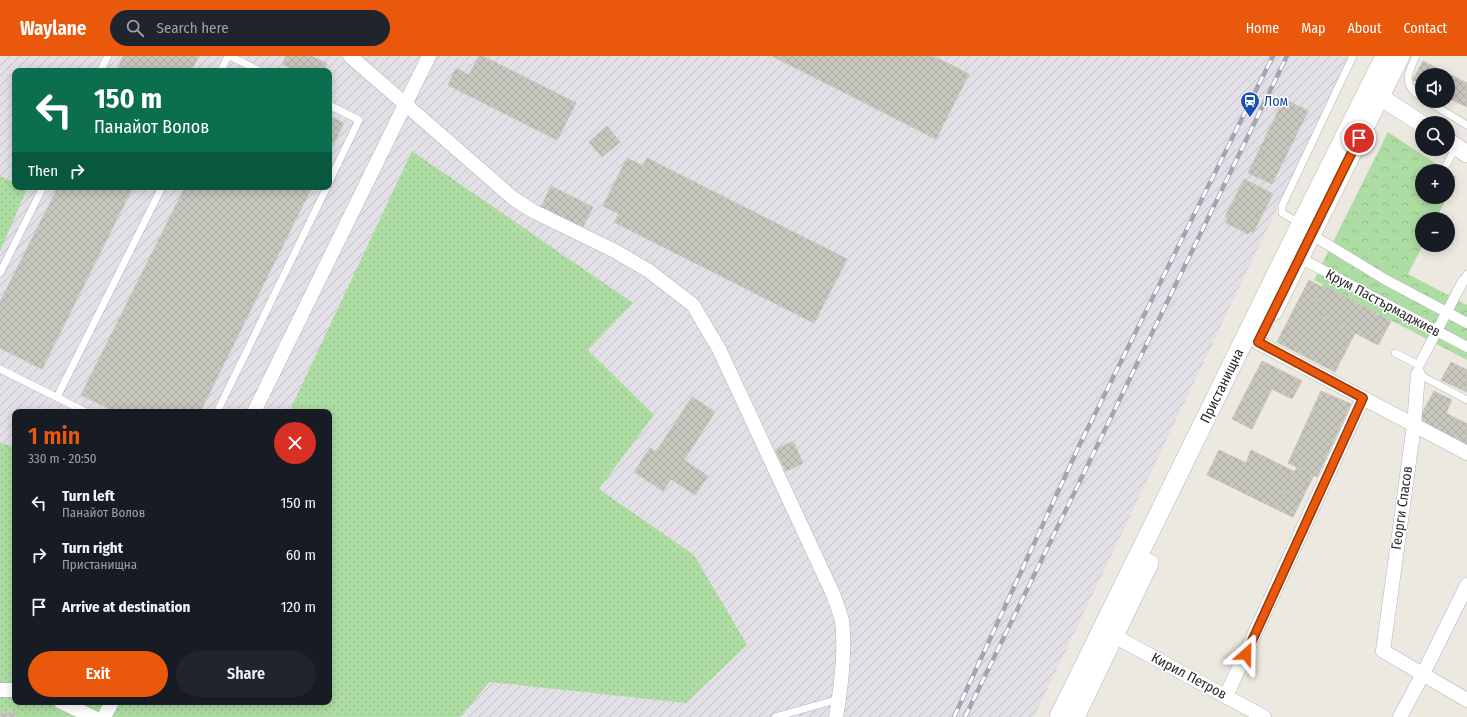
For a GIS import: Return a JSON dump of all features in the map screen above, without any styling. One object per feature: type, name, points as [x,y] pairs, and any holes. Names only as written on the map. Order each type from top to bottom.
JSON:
[{"type":"main road","name":"Пристанищна","points":[[1374,93],[1385,56]]},
{"type":"main road","name":"Пристанищна","points":[[1059,717],[1374,93],[1400,56]]},
{"type":"main road","name":"Пристанищна","points":[[1075,717],[1300,258],[1306,229]]},
{"type":"street","points":[[350,56],[514,199],[533,211],[615,251],[649,271],[693,305],[719,349],[833,594],[842,619],[844,642],[836,717]]},
{"type":"street","points":[[255,409],[429,56]]},
{"type":"street","points":[[1374,93],[1415,119]]},
{"type":"street","name":"Крум Пастърмаджиев","points":[[1306,229],[1386,280],[1467,323]]},
{"type":"street","name":"Крум Пастърмаджиев","points":[[1300,258],[1467,347]]},
{"type":"street","points":[[1418,370],[1436,331],[1465,278]]},
{"type":"street","points":[[1258,342],[1467,453]]},
{"type":"street","name":"Георги Спасов","points":[[1418,370],[1414,425],[1383,651],[1423,674]]},
{"type":"street","points":[[1226,696],[1363,398]]},
{"type":"street","points":[[1400,717],[1467,585]]},
{"type":"street","name":"Кирил Петров","points":[[1114,636],[1264,717]]},
{"type":"street","points":[[1423,674],[1467,700]]},
{"type":"street","points":[[0,690],[12,690]]},
{"type":"street","points":[[67,705],[93,717]]},
{"type":"street","points":[[104,717],[110,705]]},
{"type":"lane","points":[[102,68],[108,56]]},
{"type":"lane","points":[[223,68],[229,56],[254,68]]},
{"type":"lane","points":[[1306,229],[1282,213],[1282,206],[1353,56]]},
{"type":"lane","points":[[1415,94],[1409,86],[1407,77],[1416,56]]},
{"type":"lane","points":[[332,106],[359,120],[332,176]]},
{"type":"lane","points":[[1439,108],[1467,125]]},
{"type":"lane","points":[[1447,164],[1457,147]]},
{"type":"lane","points":[[0,273],[42,190]]},
{"type":"lane","points":[[57,397],[160,190]]},
{"type":"lane","points":[[218,409],[326,190]]},
{"type":"lane","points":[[1395,353],[1418,370],[1467,400]]},
{"type":"lane","points":[[0,369],[80,409]]},
{"type":"lane","points":[[774,717],[839,700]]},
{"type":"shaded area","points":[[0,56],[1350,56],[1034,717],[461,717],[489,682],[686,703],[694,555],[599,489],[654,415],[588,350],[632,303],[412,151],[290,409],[12,409],[12,447],[0,442],[0,251],[27,190],[332,190],[332,68],[12,68],[12,182],[0,176]]},
{"type":"green space","points":[[1388,132],[1415,150],[1415,156],[1424,156],[1436,164],[1415,164],[1415,204],[1444,204],[1440,212],[1415,212],[1415,252],[1419,252],[1408,274],[1467,305],[1467,360],[1314,280]]},
{"type":"green space","points":[[412,151],[633,303],[588,350],[654,415],[599,489],[694,555],[747,645],[686,703],[489,682],[461,717],[0,717],[0,442],[12,447],[12,705],[332,705],[332,409],[290,409]]},
{"type":"green space","points":[[0,176],[12,182],[12,190],[27,190],[0,251]]},
{"type":"building","points":[[123,56],[199,56],[193,68],[117,68]]},
{"type":"building","points":[[286,56],[312,56],[327,64],[325,68],[290,68],[282,64]]},
{"type":"building","points":[[479,56],[483,56],[576,103],[557,140],[448,85],[456,68],[469,75]]},
{"type":"building","points":[[772,56],[933,56],[969,74],[936,139]]},
{"type":"building","points":[[1423,61],[1437,68],[1419,68]]},
{"type":"building","points":[[1455,77],[1467,83],[1467,107],[1455,101]]},
{"type":"building","name":"Лом","points":[[1284,99],[1308,111],[1272,184],[1248,173]]},
{"type":"building","points":[[332,117],[344,123],[332,147]]},
{"type":"building","points":[[607,126],[620,142],[602,157],[589,142]]},
{"type":"building","points":[[627,158],[643,166],[647,158],[847,259],[814,323],[614,222],[619,214],[603,206]]},
{"type":"building","points":[[1244,179],[1273,194],[1253,233],[1250,231],[1248,234],[1226,223],[1228,219],[1225,217]]},
{"type":"building","points":[[551,186],[593,207],[583,227],[541,207]]},
{"type":"building","points":[[56,190],[132,190],[42,369],[0,348],[0,302]]},
{"type":"building","points":[[184,190],[311,190],[201,409],[110,409],[81,395]]},
{"type":"building","points":[[1309,280],[1322,287],[1311,310],[1355,333],[1335,372],[1277,342]]},
{"type":"building","points":[[1323,285],[1391,321],[1378,345],[1311,310]]},
{"type":"building","points":[[1262,361],[1302,381],[1292,399],[1272,389],[1252,429],[1232,419]]},
{"type":"building","points":[[1451,362],[1467,370],[1467,392],[1441,380]]},
{"type":"building","points":[[1321,391],[1351,404],[1317,477],[1288,463]]},
{"type":"building","points":[[1434,391],[1452,400],[1446,413],[1467,424],[1467,447],[1418,421]]},
{"type":"building","points":[[692,397],[715,412],[684,460],[708,476],[695,495],[671,479],[663,491],[634,472],[650,448],[656,452]]},
{"type":"building","points":[[793,441],[803,463],[786,471],[775,450]]},
{"type":"building","points":[[1219,450],[1246,463],[1251,450],[1295,472],[1276,509],[1207,475]]},
{"type":"building","points":[[1297,467],[1314,475],[1293,517],[1276,509]]},
{"type":"building","points":[[14,711],[16,717],[0,717],[0,714]]},
{"type":"railway","points":[[954,717],[1080,444],[1273,56]]},
{"type":"railway","points":[[965,717],[1287,56]]},
{"type":"place","name":"Лом","points":[[1250,118]]},
{"type":"route","points":[[1246,654],[1363,398],[1258,342],[1359,138]]}]
